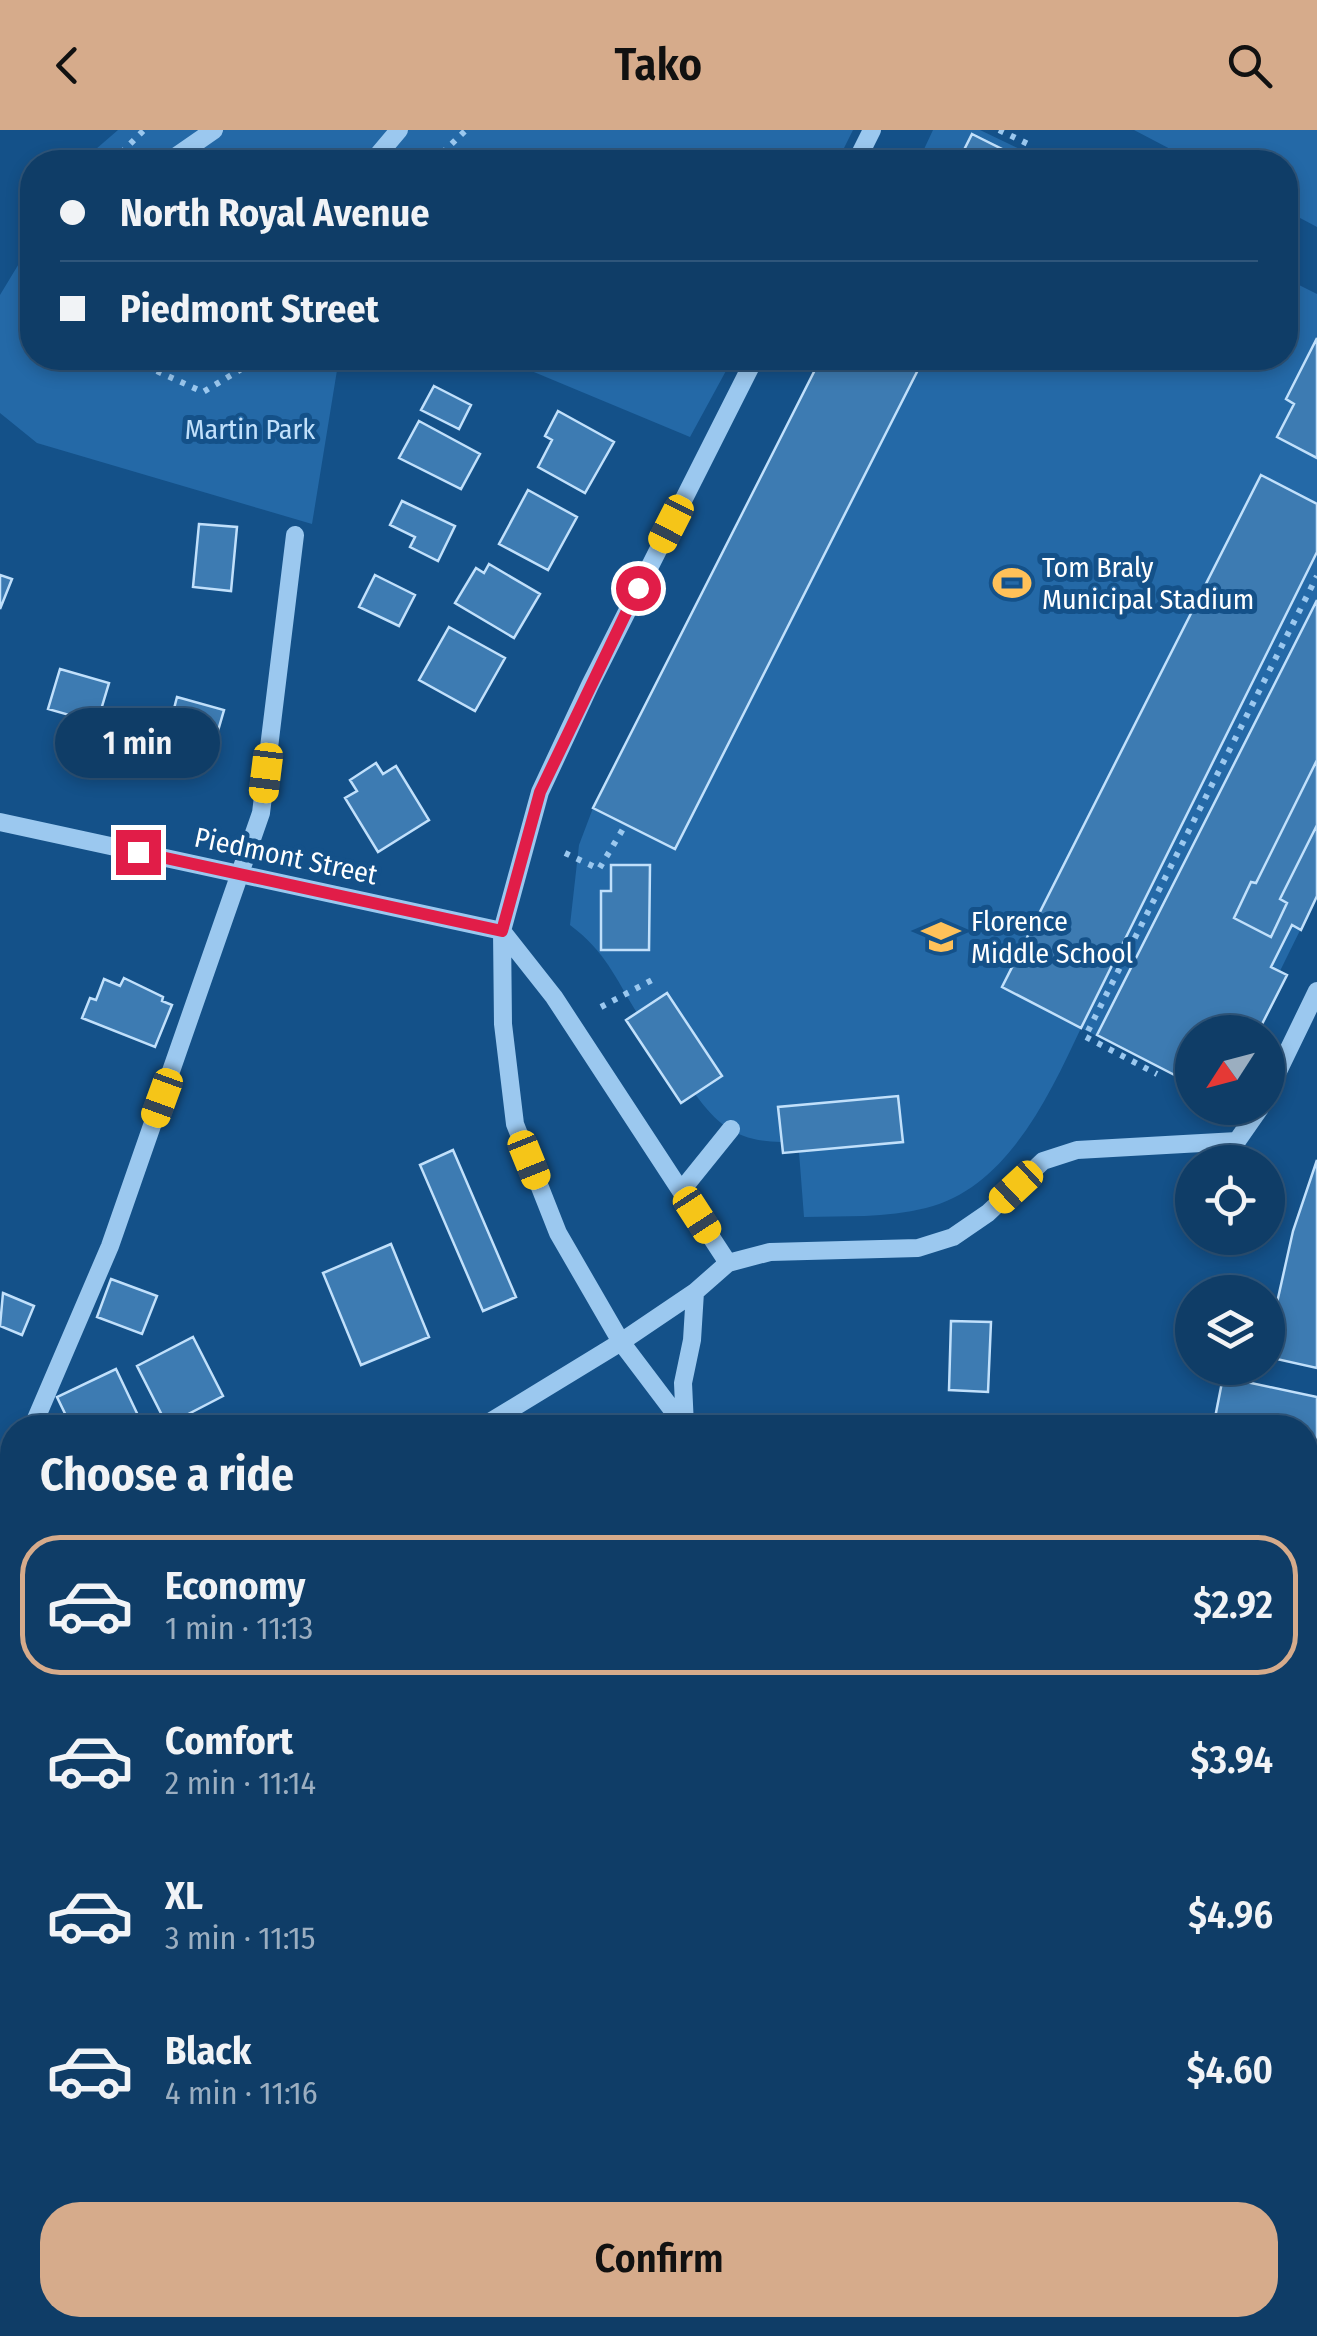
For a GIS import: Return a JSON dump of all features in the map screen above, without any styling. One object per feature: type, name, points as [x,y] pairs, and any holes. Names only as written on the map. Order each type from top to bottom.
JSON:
[{"type":"street","points":[[185,150],[214,130]]},
{"type":"street","points":[[382,150],[399,130]]},
{"type":"street","points":[[677,1415],[621,1342],[558,1233],[514,1124],[503,1024],[502,931],[540,792],[598,668],[750,370]]},
{"type":"street","points":[[38,1415],[110,1246],[261,812],[295,535]]},
{"type":"street","name":"Piedmont Street","points":[[0,822],[502,931]]},
{"type":"street","points":[[502,931],[554,997],[728,1262]]},
{"type":"street","points":[[1285,1057],[1317,991]]},
{"type":"street","points":[[501,1415],[621,1342],[695,1292],[728,1262],[770,1252],[918,1248],[953,1238],[988,1213],[1044,1162],[1077,1150],[1237,1141],[1248,1125]]},
{"type":"street","points":[[681,1191],[731,1129]]},
{"type":"street","points":[[685,1415],[683,1383],[692,1340],[695,1292]]},
{"type":"path","points":[[124,150],[144,130]]},
{"type":"path","points":[[445,150],[466,130]]},
{"type":"path","points":[[999,130],[1028,144]]},
{"type":"path","points":[[154,370],[203,392],[240,370]]},
{"type":"path","points":[[1157,1074],[1087,1034],[1317,576]]},
{"type":"path","points":[[565,853],[599,869],[623,829]]},
{"type":"path","points":[[601,1008],[652,980]]},
{"type":"green space","points":[[118,130],[853,130],[843,150],[95,150]]},
{"type":"green space","points":[[933,130],[980,130],[1022,150],[924,150]]},
{"type":"green space","points":[[1134,130],[1317,130],[1317,227],[1298,217],[1298,150],[1172,150]]},
{"type":"green space","name":"Martin Park","points":[[20,262],[20,370],[337,370],[312,524],[37,443],[0,413],[0,295]]},
{"type":"green space","name":"Tom Braly Municipal Stadium","points":[[1298,284],[1317,294],[1317,896],[1280,971],[1287,975],[1267,1015],[1175,1015],[1175,1075],[1081,1028],[1055,1082],[1022,1136],[980,1181],[955,1197],[926,1208],[865,1216],[804,1217],[799,1152],[783,1153],[781,1142],[753,1139],[732,1130],[713,1116],[695,1094],[681,1103],[626,1020],[637,1013],[601,955],[570,925],[579,845],[593,808],[815,370],[1298,370]]},
{"type":"green space","points":[[529,370],[726,370],[690,437]]},
{"type":"building","points":[[972,134],[1004,150],[964,150]]},
{"type":"building","points":[[1317,338],[1317,458],[1277,437],[1294,404],[1286,399]]},
{"type":"building","points":[[815,370],[918,370],[675,849],[593,808]]},
{"type":"building","points":[[434,386],[471,405],[459,429],[421,410]]},
{"type":"building","points":[[558,411],[614,442],[585,493],[538,467],[552,440],[545,436]]},
{"type":"building","points":[[419,421],[480,454],[461,489],[399,458]]},
{"type":"building","points":[[1261,475],[1317,504],[1317,552],[1081,1028],[1002,987]]},
{"type":"building","points":[[528,490],[577,517],[548,570],[499,544]]},
{"type":"building","points":[[402,501],[455,526],[438,561],[410,547],[415,537],[390,525]]},
{"type":"building","points":[[199,524],[237,527],[231,591],[193,587]]},
{"type":"building","points":[[489,564],[540,594],[514,638],[455,603],[476,568],[484,573]]},
{"type":"building","points":[[0,575],[12,579],[0,609]]},
{"type":"building","points":[[375,575],[415,595],[399,626],[359,607]]},
{"type":"building","points":[[1317,600],[1317,896],[1301,930],[1292,925],[1271,967],[1287,975],[1267,1015],[1175,1015],[1175,1075],[1097,1035]]},
{"type":"building","points":[[449,627],[505,658],[475,711],[419,680]]},
{"type":"building","points":[[60,669],[109,683],[97,723],[48,709]]},
{"type":"building","points":[[177,697],[224,710],[213,748],[167,736]]},
{"type":"building","points":[[1317,760],[1317,825],[1280,899],[1287,903],[1271,937],[1234,918],[1251,882],[1256,883]]},
{"type":"building","points":[[376,763],[383,774],[396,766],[429,820],[378,852],[345,798],[357,791],[350,780]]},
{"type":"building","points":[[611,865],[650,865],[649,950],[601,950],[601,891],[611,891]]},
{"type":"building","points":[[124,978],[172,1005],[155,1047],[82,1018],[90,998],[96,1000],[104,979],[120,986]]},
{"type":"building","points":[[667,993],[722,1076],[681,1103],[626,1020]]},
{"type":"building","points":[[898,1096],[903,1142],[783,1153],[778,1107]]},
{"type":"building","points":[[453,1150],[516,1297],[483,1311],[420,1165]]},
{"type":"building","points":[[1317,1160],[1317,1368],[1285,1361],[1283,1275]]},
{"type":"building","points":[[391,1244],[429,1337],[361,1365],[323,1273]]},
{"type":"building","points":[[111,1279],[157,1296],[142,1334],[97,1317]]},
{"type":"building","points":[[3,1293],[34,1306],[22,1335],[0,1326]]},
{"type":"building","points":[[951,1321],[991,1322],[988,1392],[949,1390]]},
{"type":"building","points":[[193,1337],[223,1396],[186,1415],[162,1415],[137,1366]]},
{"type":"building","points":[[116,1369],[138,1415],[66,1415],[57,1397]]},
{"type":"building","points":[[1221,1385],[1261,1385],[1317,1397],[1317,1415],[1216,1415]]},
{"type":"place","name":"Tom Braly Municipal Stadium","points":[[1012,583]]},
{"type":"place","name":"Florence Middle School","points":[[941,937]]},
{"type":"route","points":[[138,852],[502,931],[540,792],[638,588]]}]
